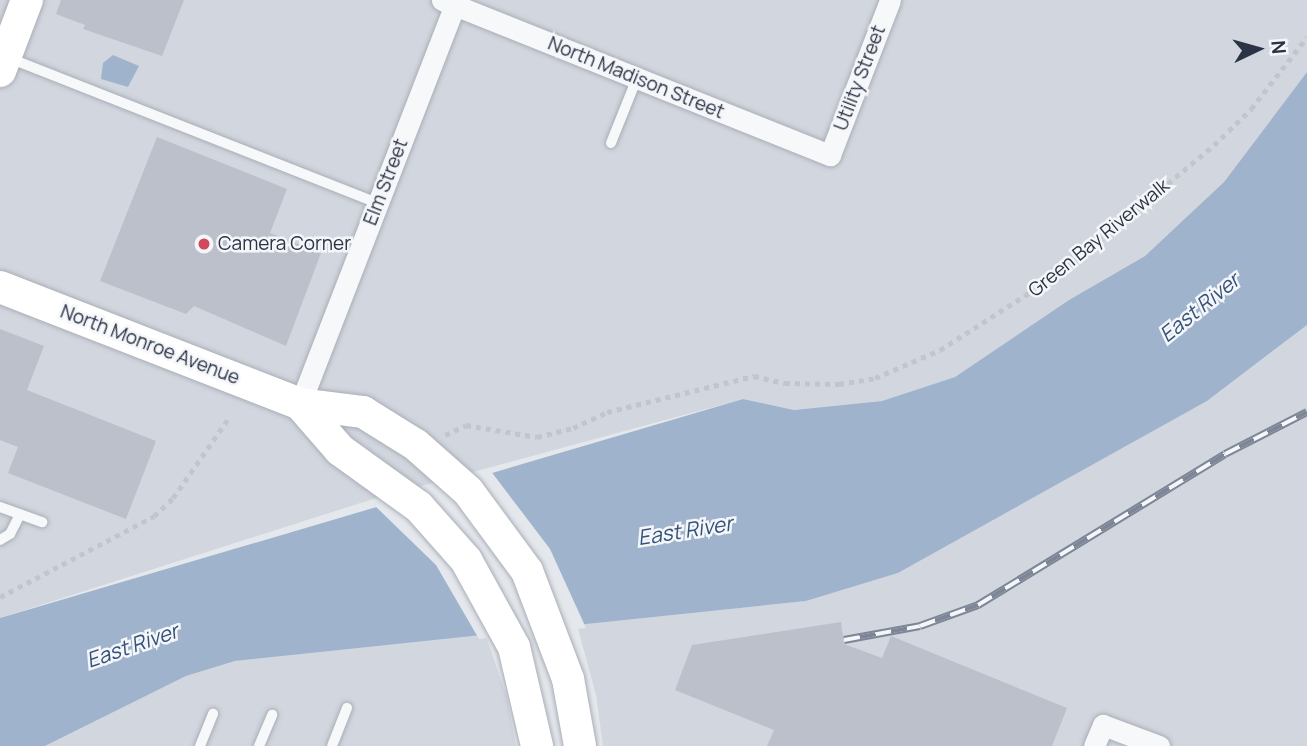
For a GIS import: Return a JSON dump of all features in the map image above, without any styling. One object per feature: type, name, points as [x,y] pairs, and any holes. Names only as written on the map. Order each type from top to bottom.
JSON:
[{"type":"main road","points":[[3,64],[27,0]]},
{"type":"main road","points":[[0,264],[38,302]]},
{"type":"main road","name":"North Monroe Avenue","points":[[0,286],[300,404]]},
{"type":"main road","points":[[300,404],[363,412],[416,444],[455,477],[527,571],[560,652],[575,706],[580,746]]},
{"type":"main road","points":[[300,404],[340,450],[401,491],[448,535],[466,560],[488,592],[519,662],[537,746]]},
{"type":"street","name":"Utility Street","points":[[830,155],[890,0]]},
{"type":"street","name":"North Madison Street","points":[[452,2],[830,155]]},
{"type":"street","name":"Elm Street","points":[[300,404],[452,2]]},
{"type":"street","points":[[1094,746],[1103,725],[1159,746]]},
{"type":"lane","points":[[3,64],[378,203]]},
{"type":"lane","points":[[611,143],[637,78]]},
{"type":"lane","points":[[0,507],[42,522]]},
{"type":"lane","points":[[0,540],[10,534],[19,514]]},
{"type":"lane","points":[[332,746],[347,708]]},
{"type":"lane","points":[[200,746],[213,713]]},
{"type":"lane","points":[[259,746],[272,715]]},
{"type":"path","name":"Green Bay Riverwalk","points":[[445,435],[466,425],[537,437],[573,428],[607,412],[754,376],[803,385],[839,384],[874,378],[940,350],[1060,273],[1214,145],[1251,109],[1307,37]]},
{"type":"path","points":[[0,597],[154,516],[173,498],[228,419]]},
{"type":"shaded area","points":[[0,0],[1307,0],[1307,72],[1224,182],[1145,256],[1069,300],[955,377],[882,401],[794,410],[743,399],[373,499],[0,618]]},
{"type":"shaded area","points":[[1307,325],[1307,746],[603,746],[596,695],[577,625],[806,601],[898,573],[1207,401]]},
{"type":"shaded area","points":[[485,634],[507,697],[516,746],[45,746],[186,676],[235,661]]},
{"type":"water","points":[[113,55],[139,66],[128,87],[101,79],[103,63]]},
{"type":"water","name":"East River","points":[[1307,72],[1307,325],[1207,401],[898,573],[806,601],[235,661],[186,676],[45,746],[0,746],[0,618],[743,399],[794,410],[882,401],[955,377],[1069,300],[1145,256],[1224,182]]},
{"type":"pier","points":[[490,470],[550,549],[586,628],[479,639],[436,565],[374,505]]},
{"type":"building","points":[[61,0],[184,0],[162,56],[83,29],[85,25],[56,14]]},
{"type":"building","points":[[157,137],[287,189],[270,233],[321,253],[286,346],[194,306],[186,314],[100,281]]},
{"type":"building","points":[[0,329],[44,346],[27,390],[156,441],[126,519],[8,473],[18,447],[0,440]]},
{"type":"building","points":[[841,622],[844,644],[882,658],[891,636],[1067,708],[1052,746],[767,746],[774,730],[675,690],[692,645]]},
{"type":"railway","points":[[844,640],[920,626],[978,605],[1225,454],[1307,412]]},
{"type":"place","name":"Camera Corner","points":[[204,244]]}]
